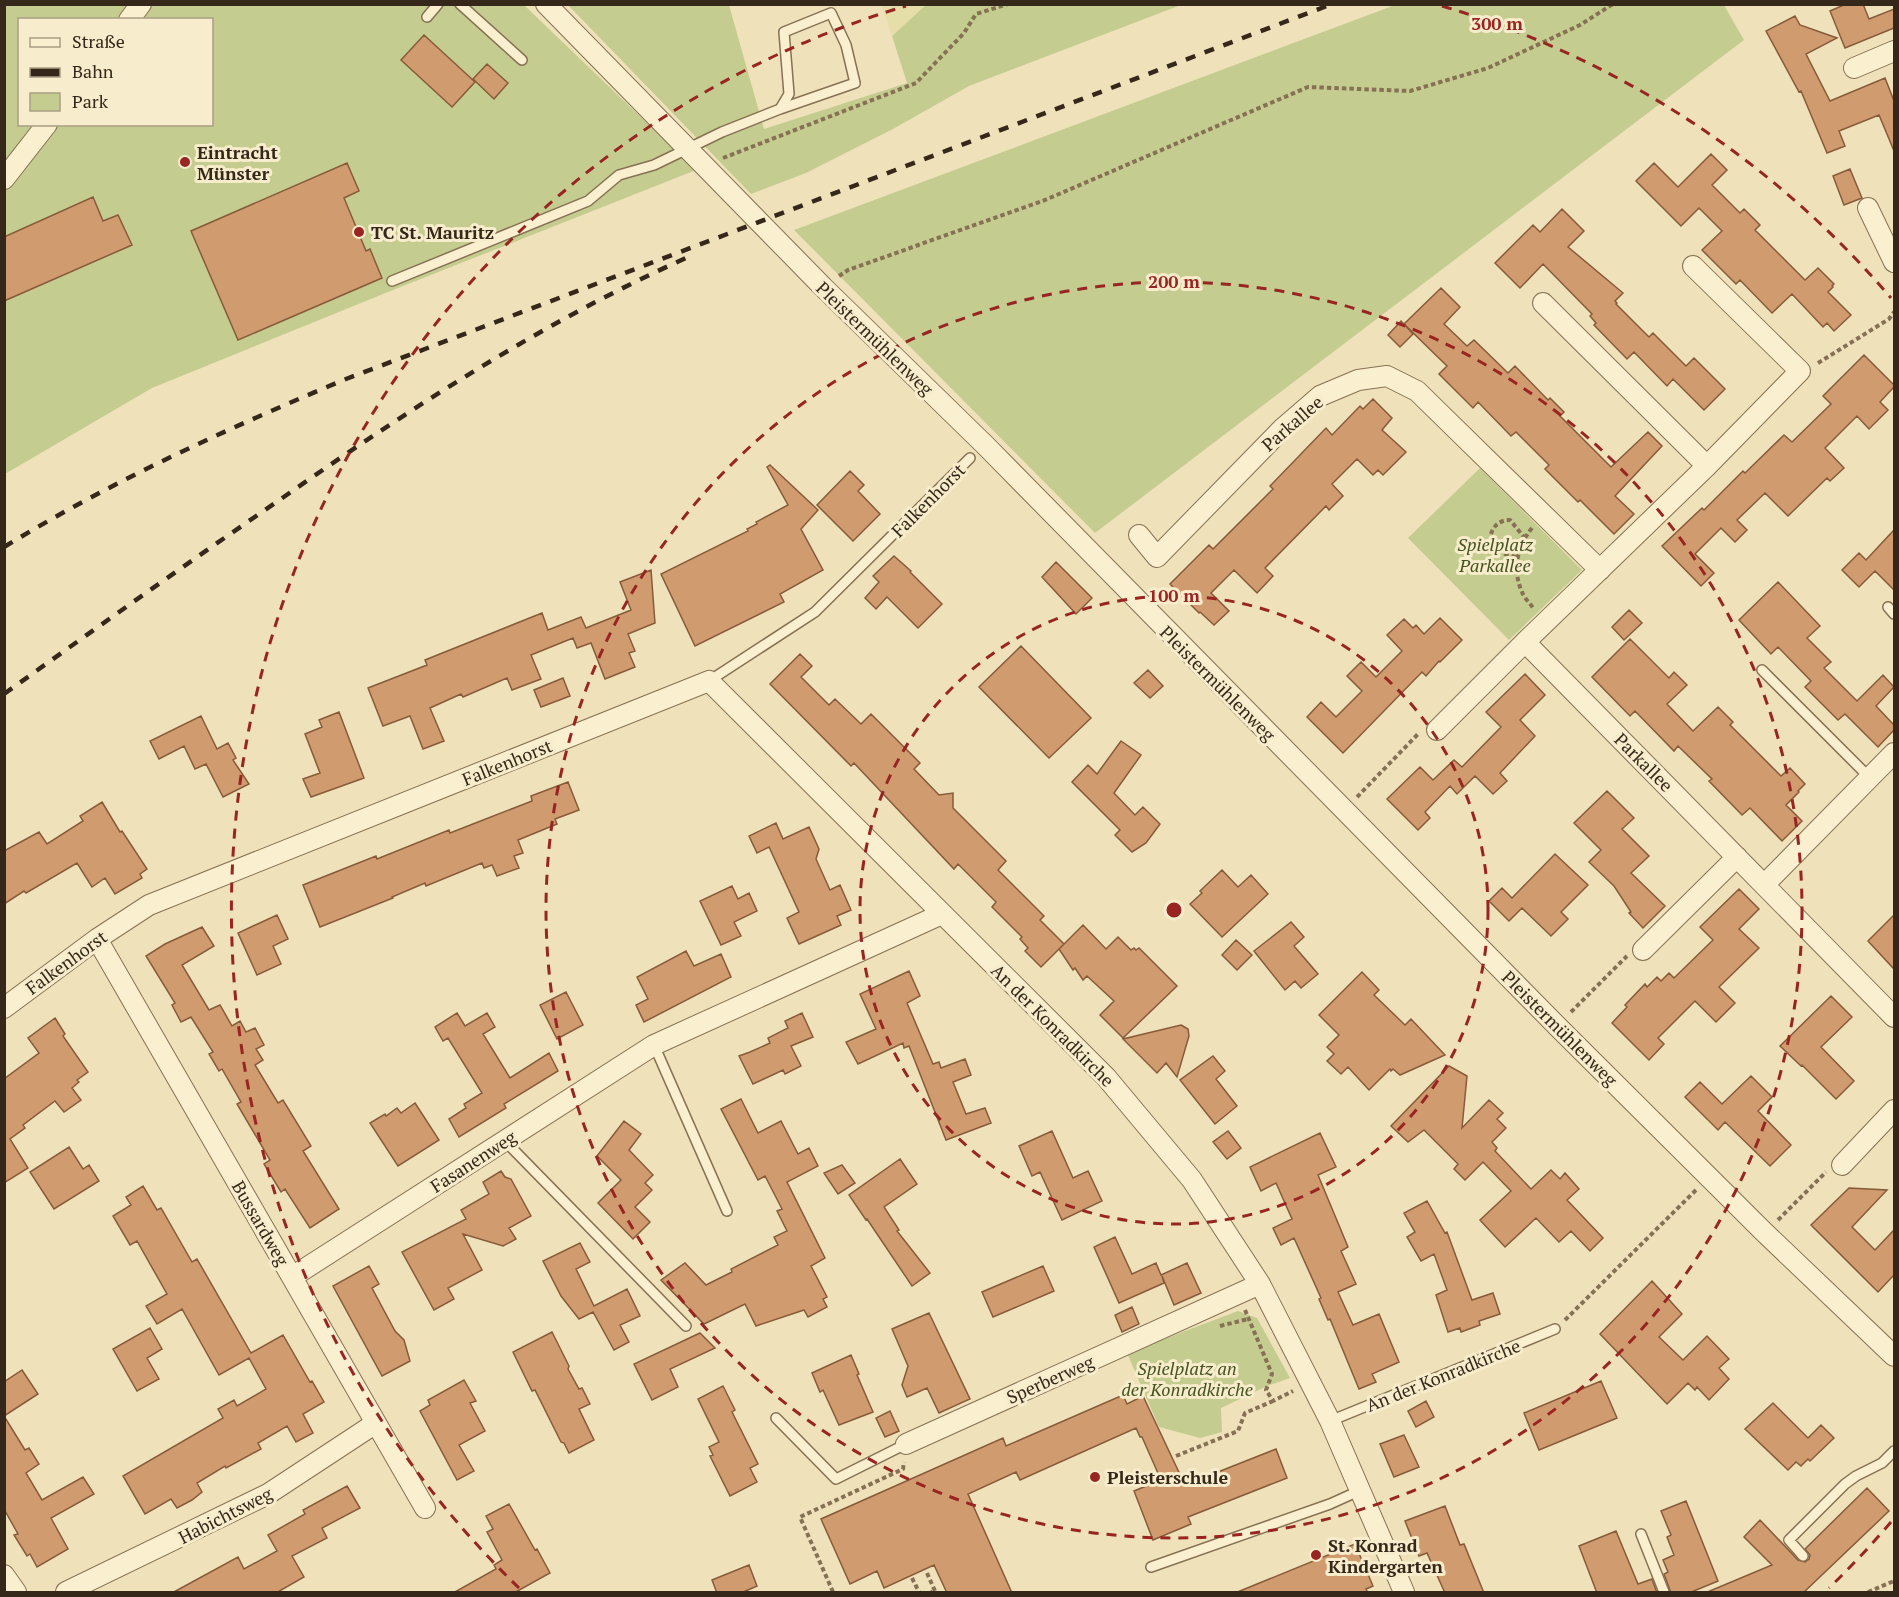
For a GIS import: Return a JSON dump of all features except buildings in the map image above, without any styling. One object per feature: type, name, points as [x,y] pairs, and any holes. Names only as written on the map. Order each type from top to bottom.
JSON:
[{"type":"street","points":[[130,18],[141,4]]},
{"type":"street","name":"Pleistermühlenweg","points":[[546,4],[823,287],[985,445],[1557,1026],[1765,1233],[1894,1356]]},
{"type":"street","points":[[1854,68],[1894,51]]},
{"type":"street","points":[[4,179],[45,126]]},
{"type":"street","points":[[1868,208],[1894,262]]},
{"type":"street","points":[[1437,730],[1707,466],[1800,371],[1693,266]]},
{"type":"street","points":[[1543,303],[1707,466]]},
{"type":"street","name":"Parkallee","points":[[1139,535],[1157,557],[1283,428],[1320,396],[1358,380],[1387,376],[1417,391],[1600,570]]},
{"type":"street","name":"Parkallee","points":[[1525,642],[1894,1017]]},
{"type":"street","name":"An der Konradkirche","points":[[709,681],[1106,1077],[1192,1180],[1260,1284],[1330,1421],[1404,1593]]},
{"type":"street","name":"Falkenhorst","points":[[4,1008],[97,939],[149,904],[709,681]]},
{"type":"street","points":[[1765,884],[1894,753]]},
{"type":"street","points":[[1643,950],[1737,857]]},
{"type":"street","name":"Fasanenweg","points":[[292,1277],[654,1045],[942,914]]},
{"type":"street","name":"Bussardweg","points":[[97,939],[425,1508]]},
{"type":"street","points":[[1842,1165],[1894,1110]]},
{"type":"street","name":"Sperberweg","points":[[906,1444],[1260,1284]]},
{"type":"street","name":"Habichtsweg","points":[[66,1593],[268,1494],[376,1424]]},
{"type":"street","points":[[4,1575],[16,1593]]},
{"type":"lane","points":[[427,17],[438,4]]},
{"type":"lane","points":[[460,4],[522,60]]},
{"type":"lane","points":[[392,280],[588,201],[619,175],[654,165],[687,148],[780,109],[855,83],[846,45],[831,13],[784,32],[789,94],[780,109]]},
{"type":"lane","name":"Falkenhorst","points":[[709,681],[815,612],[970,458]]},
{"type":"lane","points":[[1762,670],[1869,777]]},
{"type":"lane","points":[[654,1045],[727,1211]]},
{"type":"lane","points":[[504,1140],[686,1326]]},
{"type":"lane","name":"An der Konradkirche","points":[[1330,1421],[1556,1329]]},
{"type":"lane","points":[[776,1418],[836,1479],[906,1444]]},
{"type":"lane","points":[[1803,1556],[1789,1540],[1845,1484],[1882,1463],[1894,1451]]},
{"type":"lane","points":[[1151,1567],[1319,1508],[1360,1490]]},
{"type":"lane","points":[[1641,1534],[1664,1593]]},
{"type":"path","points":[[823,287],[848,270],[1045,200],[1308,87],[1410,91],[1488,68],[1580,25],[1614,4]]},
{"type":"path","points":[[1800,371],[1821,362],[1849,345],[1889,319],[1894,312]]},
{"type":"path","points":[[1545,515],[1524,537],[1516,557],[1522,592],[1533,608],[1547,621]]},
{"type":"path","points":[[1516,557],[1497,550],[1490,537],[1492,528],[1502,520],[1510,520],[1524,537]]},
{"type":"path","points":[[1344,810],[1425,727],[1437,730]]},
{"type":"path","points":[[1557,1026],[1631,952],[1643,950]]},
{"type":"path","points":[[1765,1233],[1835,1163],[1842,1165]]},
{"type":"path","points":[[1556,1329],[1710,1177]]},
{"type":"path","points":[[1239,1294],[1272,1374],[1266,1390],[1273,1401]]},
{"type":"path","points":[[1213,1327],[1248,1319]]},
{"type":"path","points":[[1176,1456],[1238,1431],[1245,1413],[1310,1383]]},
{"type":"path","points":[[833,1593],[800,1517],[903,1469],[906,1444]]},
{"type":"path","points":[[927,1573],[935,1591],[931,1593]]},
{"type":"path","points":[[912,1578],[919,1593]]},
{"type":"path","points":[[1868,1593],[1894,1581]]},
{"type":"shaded area","points":[[881,4],[926,5],[892,36]]},
{"type":"green space","points":[[149,4],[524,5],[696,170],[152,388],[5,474],[4,191],[55,126],[213,126],[213,18],[138,18]]},
{"type":"green space","points":[[5,5],[132,5],[121,18],[18,18],[18,126],[37,126],[5,167]]},
{"type":"green space","points":[[568,5],[729,5],[764,129],[907,83],[892,36],[926,5],[1181,5],[969,86],[893,129],[806,173],[751,194]]},
{"type":"green space","points":[[1395,5],[1724,5],[1744,40],[1095,533],[794,230]]},
{"type":"green space","name":"Spielplatz Parkallee","points":[[1480,468],[1582,570],[1509,640],[1408,538]]},
{"type":"green space","name":"Spielplatz an der Konradkirche","points":[[1238,1311],[1257,1318],[1290,1378],[1267,1386],[1221,1408],[1222,1432],[1200,1438],[1159,1427],[1127,1353]]},
{"type":"railway","points":[[4,547],[129,478],[258,417],[346,379],[1332,4]]},
{"type":"railway","points":[[4,694],[327,467],[426,401],[527,339],[632,283],[686,258]]},
{"type":"place","name":"Eintracht Münster","points":[[185,162]]},
{"type":"place","name":"TC St. Mauritz","points":[[359,232]]},
{"type":"place","name":"Pleisterschule","points":[[1095,1477]]},
{"type":"place","name":"St. Konrad Kindergarten","points":[[1316,1555]]}]
